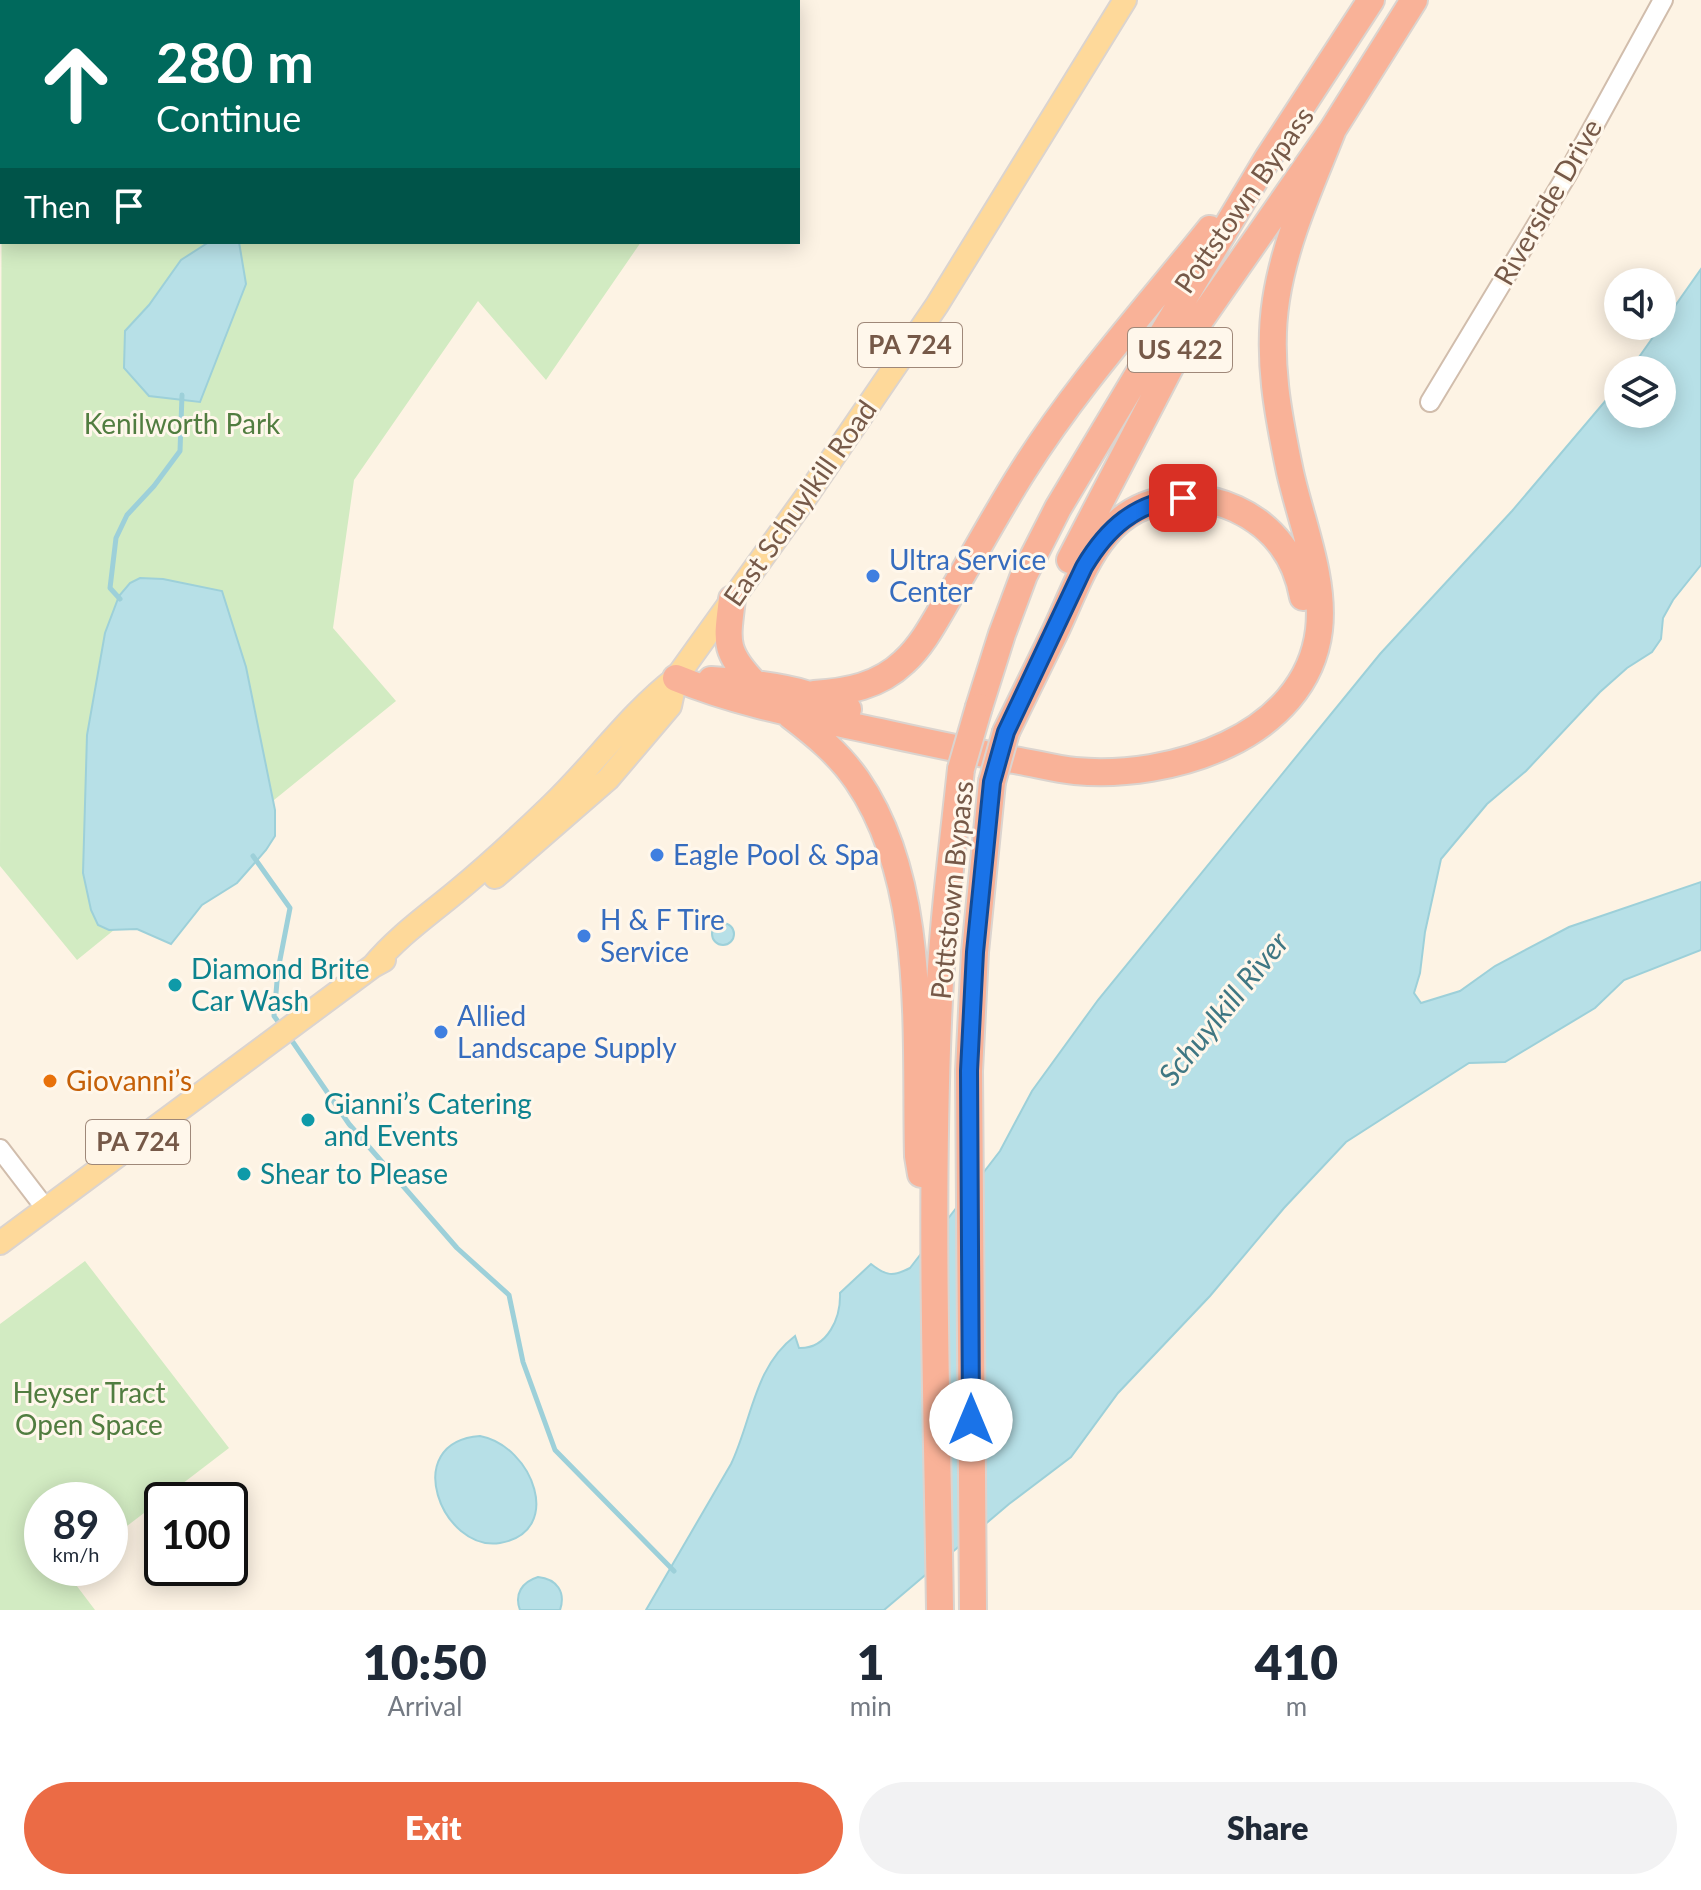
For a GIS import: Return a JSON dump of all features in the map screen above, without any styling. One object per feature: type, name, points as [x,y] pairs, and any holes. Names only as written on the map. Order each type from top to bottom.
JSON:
[{"type":"highway","name":"Pottstown Bypass","points":[[934,1245],[943,932],[961,769],[1002,634],[1024,575],[1058,508],[1268,158],[1371,0]]},
{"type":"highway","name":"Pottstown Bypass","points":[[973,1610],[969,1071],[975,952],[992,782],[1035,644],[1069,563],[1178,352],[1333,129],[1414,0]]},
{"type":"highway","points":[[676,678],[719,695],[785,711],[1072,771],[1142,768],[1202,753],[1253,731],[1278,712],[1308,672],[1315,652],[1320,613],[1278,414],[1273,320],[1279,281],[1293,232],[1333,129]]},
{"type":"highway","points":[[807,695],[834,693],[878,681],[912,654],[939,615],[1024,469],[1068,406],[1268,158]]},
{"type":"highway","points":[[676,678],[755,684],[807,695],[827,705],[1054,754],[1123,755],[1178,745],[1228,726],[1252,713],[1277,691],[1292,669],[1301,642],[1305,610],[1299,578],[1279,541],[1261,523],[1217,501],[1166,499],[1133,512],[1110,530],[1084,567],[1006,732]]},
{"type":"highway","points":[[732,599],[728,635],[733,659],[755,684]]},
{"type":"highway","points":[[785,711],[825,743],[857,780],[879,821],[893,862],[914,976],[918,1156],[934,1245]]},
{"type":"highway","name":"US 422","points":[[934,1245],[940,1610]]},
{"type":"main road","name":"East Schuylkill Road","points":[[0,1243],[373,966],[396,954],[465,902],[608,779],[670,706],[676,678],[937,305],[1125,0]]},
{"type":"street","name":"Riverside Drive","points":[[1430,402],[1568,173],[1663,0]]},
{"type":"street","points":[[0,1149],[46,1209]]},
{"type":"green space","name":"Kenilworth Park","points":[[2,244],[640,244],[546,380],[478,301],[354,480],[333,628],[396,701],[77,960],[0,866]]},
{"type":"green space","name":"Heyser Tract Open Space","points":[[85,1261],[229,1448],[185,1482],[144,1482],[144,1513],[128,1525],[128,1482],[24,1482],[24,1586],[77,1586],[95,1610],[0,1610],[0,1324]]},
{"type":"water","points":[[206,244],[239,244],[246,284],[200,402],[149,396],[124,368],[125,331],[149,305],[181,260]]},
{"type":"water","name":"Schuylkill River","points":[[1701,269],[1701,565],[1673,600],[1663,618],[1661,639],[1652,652],[1627,668],[1600,692],[1526,771],[1487,804],[1441,859],[1414,993],[1421,1003],[1460,991],[1495,966],[1569,927],[1701,882],[1701,950],[1624,980],[1595,1008],[1505,1062],[1469,1063],[1346,1142],[1284,1208],[1210,1296],[1118,1393],[1071,1457],[1009,1504],[884,1610],[646,1610],[731,1464],[762,1379],[781,1349],[795,1336],[799,1348],[809,1347],[825,1337],[835,1321],[840,1293],[871,1264],[890,1274],[910,1268],[1000,1151],[1032,1091],[1098,1000],[1380,654],[1512,511],[1604,403],[1604,428],[1676,428],[1676,356],[1640,356],[1651,340],[1676,340],[1676,305]]},
{"type":"water","points":[[140,578],[163,579],[222,591],[246,667],[275,810],[275,836],[266,850],[237,883],[202,905],[171,944],[137,929],[109,930],[98,925],[91,910],[83,873],[87,735],[105,633],[119,596],[130,583]]},
{"type":"water","points":[[723,923],[731,926],[734,934],[731,942],[723,945],[715,942],[712,934],[715,926]]},
{"type":"water","points":[[480,1436],[499,1443],[515,1455],[527,1471],[534,1489],[536,1507],[532,1523],[520,1536],[500,1543],[479,1541],[461,1531],[447,1515],[438,1495],[435,1475],[441,1457],[455,1443]]},
{"type":"water","points":[[538,1577],[550,1580],[561,1592],[560,1610],[520,1610],[518,1599],[521,1589]]},
{"type":"waterway","points":[[120,599],[110,588],[116,538],[127,515],[180,451],[182,395]]},
{"type":"waterway","points":[[253,856],[290,908],[278,970],[274,1016],[282,1027]]},
{"type":"waterway","points":[[288,1035],[349,1124],[457,1248],[509,1295],[523,1362],[555,1450],[674,1571]]},
{"type":"place","name":"Ultra Service Center","points":[[873,576]]},
{"type":"place","name":"Eagle Pool & Spa","points":[[657,855]]},
{"type":"place","name":"H & F Tire Service","points":[[584,936]]},
{"type":"place","name":"Diamond Brite Car Wash","points":[[175,985]]},
{"type":"place","name":"Allied Landscape Supply","points":[[441,1032]]},
{"type":"place","name":"Giovanni’s","points":[[50,1081]]},
{"type":"place","name":"Gianni’s Catering and Events","points":[[308,1120]]},
{"type":"place","name":"Shear to Please","points":[[244,1174]]},
{"type":"route","points":[[971,1420],[969,1071],[975,952],[992,782],[1006,732],[1097,545],[1133,512],[1166,499],[1183,498]]}]
